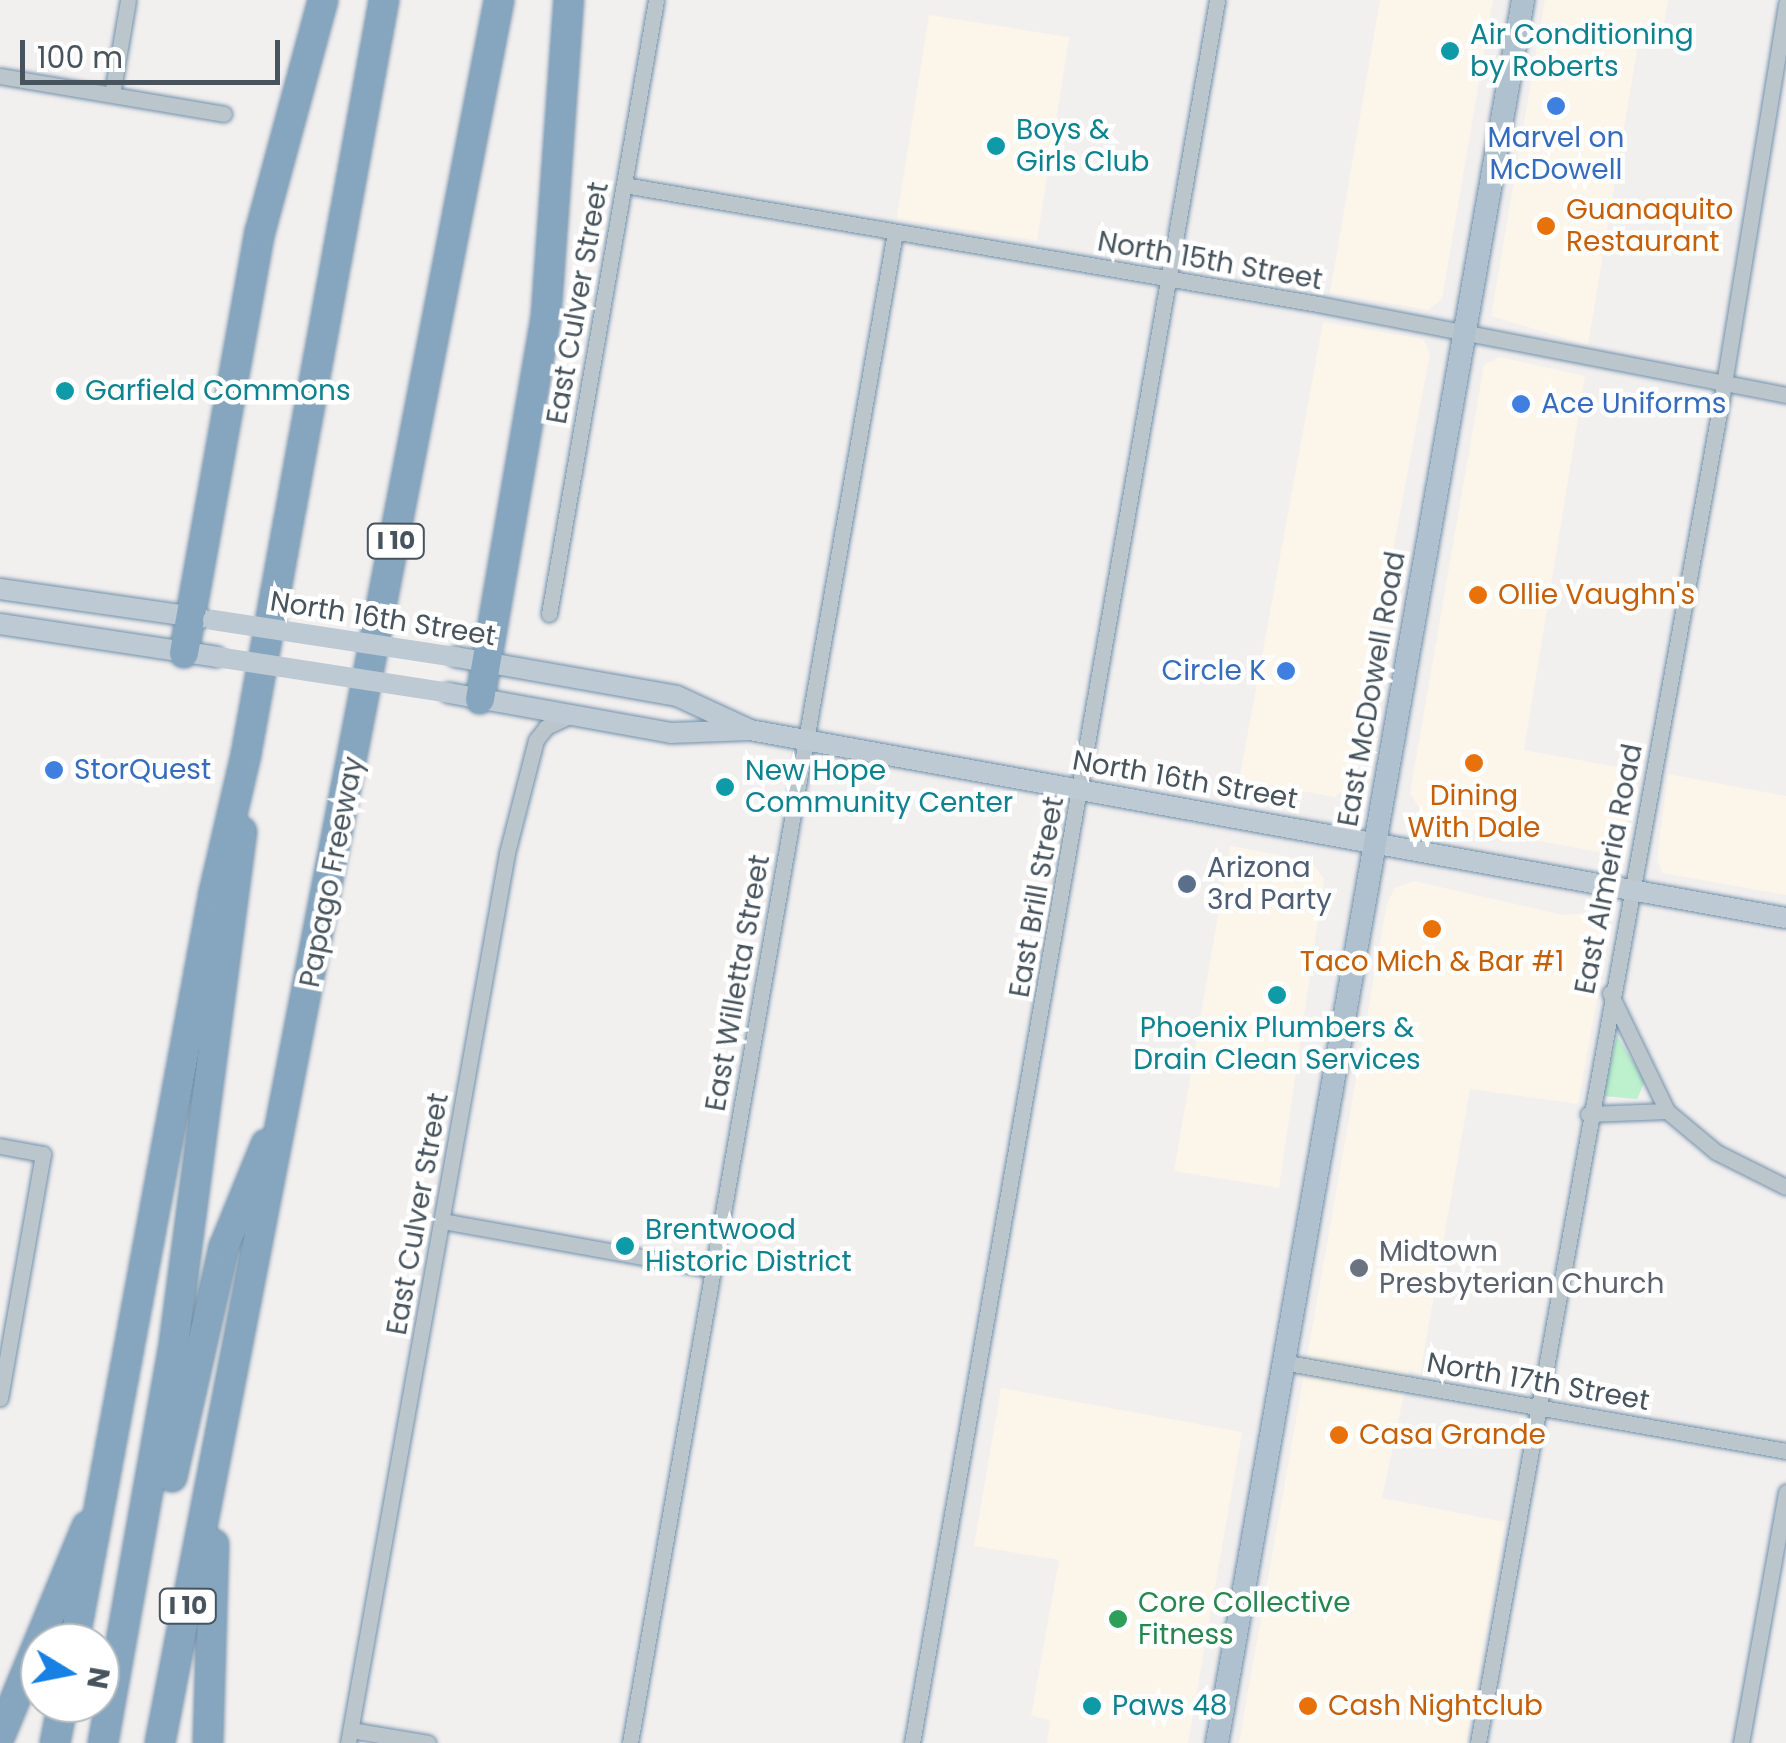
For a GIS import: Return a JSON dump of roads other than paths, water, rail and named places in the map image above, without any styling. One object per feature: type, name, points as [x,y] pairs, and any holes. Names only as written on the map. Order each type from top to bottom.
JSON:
[{"type":"highway","points":[[184,653],[201,618],[260,232],[323,0]]},
{"type":"highway","points":[[78,1623],[214,892],[246,754],[384,0]]},
{"type":"highway","name":"Papago Freeway","points":[[160,1743],[499,0]]},
{"type":"highway","points":[[480,699],[546,317],[569,0]]},
{"type":"highway","points":[[103,1743],[174,1344],[238,883],[246,754]]},
{"type":"highway","points":[[119,1743],[224,1246],[291,1082]]},
{"type":"highway","points":[[208,1743],[216,1468]]},
{"type":"highway","points":[[0,1736],[64,1570],[106,1489]]},
{"type":"main road","name":"East McDowell Road","points":[[1216,1743],[1523,0]]},
{"type":"main road","name":"North 16th Street","points":[[0,589],[488,662],[677,696],[750,730]]},
{"type":"main road","name":"North 16th Street","points":[[0,624],[449,693],[671,733],[750,730],[1786,918]]},
{"type":"street","points":[[112,94],[128,0]]},
{"type":"street","name":"East Culver Street","points":[[549,614],[656,0]]},
{"type":"street","name":"East Brill Street","points":[[912,1743],[1217,0]]},
{"type":"street","name":"East Almeria Road","points":[[1478,1743],[1588,1114],[1724,384],[1786,3]]},
{"type":"street","points":[[0,76],[224,114]]},
{"type":"street","name":"North 15th Street","points":[[624,185],[1169,278],[1786,395]]},
{"type":"street","name":"East Willetta Street","points":[[630,1743],[895,232]]},
{"type":"street","name":"East Culver Street","points":[[350,1736],[507,853],[532,752],[546,726],[572,716]]},
{"type":"street","points":[[1610,993],[1666,1111],[1716,1152],[1786,1187]]},
{"type":"street","points":[[1588,1114],[1666,1111]]},
{"type":"street","points":[[0,1146],[43,1154],[0,1398]]},
{"type":"street","points":[[442,1222],[714,1270]]},
{"type":"street","name":"North 17th Street","points":[[1282,1362],[1786,1451]]},
{"type":"street","points":[[1741,1743],[1786,1492]]},
{"type":"street","points":[[350,1736],[428,1743]]},
{"type":"place","name":"Air Conditioning by Roberts","points":[[1450,51]]},
{"type":"place","name":"Marvel on McDowell","points":[[1556,106]]},
{"type":"place","name":"Boys & Girls Club","points":[[996,146]]},
{"type":"place","name":"Guanaquito Restaurant","points":[[1546,226]]},
{"type":"place","name":"Garfield Commons","points":[[65,391]]},
{"type":"place","name":"Ace Uniforms","points":[[1521,404]]},
{"type":"place","name":"Ollie Vaughn's","points":[[1478,595]]},
{"type":"place","name":"Circle K","points":[[1286,671]]},
{"type":"place","name":"Dining With Dale","points":[[1474,763]]},
{"type":"place","name":"StorQuest","points":[[54,770]]},
{"type":"place","name":"New Hope Community Center","points":[[725,787]]},
{"type":"place","name":"Arizona 3rd Party","points":[[1187,884]]},
{"type":"place","name":"Taco Mich & Bar #1","points":[[1432,929]]},
{"type":"place","name":"Phoenix Plumbers & Drain Clean Services","points":[[1277,995]]},
{"type":"place","name":"Brentwood Historic District","points":[[625,1246]]},
{"type":"place","name":"Midtown Presbyterian Church","points":[[1359,1268]]},
{"type":"place","name":"Casa Grande","points":[[1339,1435]]},
{"type":"place","name":"Core Collective Fitness","points":[[1118,1619]]},
{"type":"place","name":"Paws 48","points":[[1092,1706]]},
{"type":"place","name":"Cash Nightclub","points":[[1308,1706]]}]
